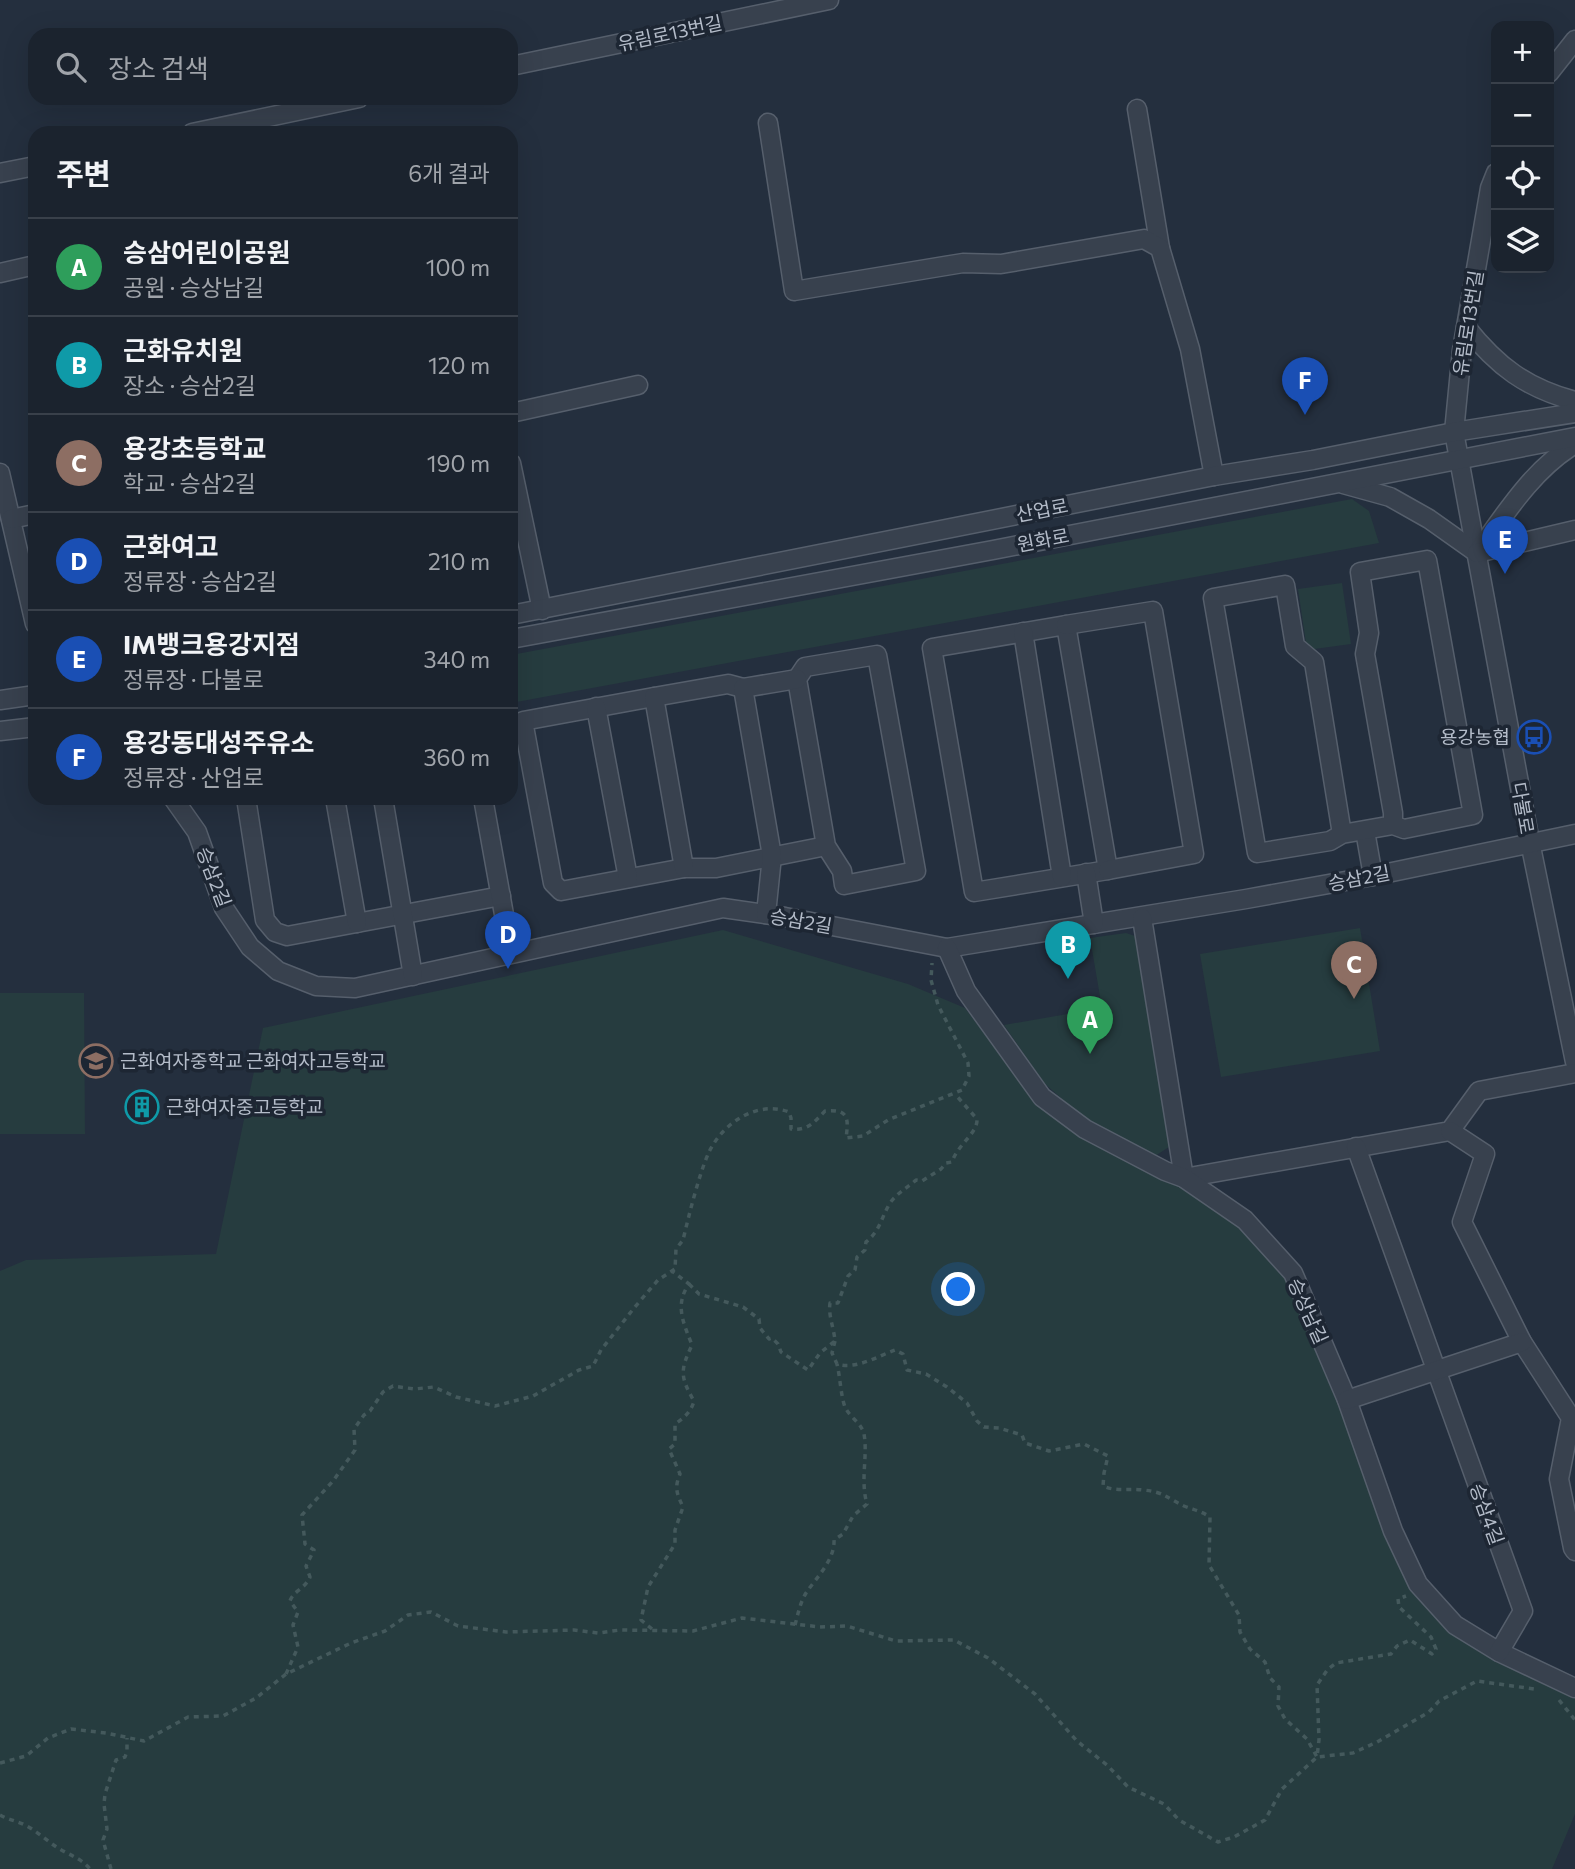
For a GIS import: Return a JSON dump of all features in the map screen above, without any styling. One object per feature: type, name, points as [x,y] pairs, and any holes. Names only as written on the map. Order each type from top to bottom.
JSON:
[{"type":"street","name":"유림로13번길","points":[[518,65],[829,0]]},
{"type":"street","points":[[1554,67],[1575,40]]},
{"type":"street","points":[[225,126],[326,105]]},
{"type":"street","points":[[1137,109],[1160,248],[1190,349],[1214,476]]},
{"type":"street","points":[[768,123],[794,291],[963,263],[1001,264],[1143,239],[1160,248]]},
{"type":"street","points":[[0,173],[28,167]]},
{"type":"street","name":"유림로13번길","points":[[1454,432],[1466,327],[1491,186]]},
{"type":"street","points":[[0,273],[28,267]]},
{"type":"street","points":[[1466,327],[1504,369],[1526,383],[1558,397],[1575,401]]},
{"type":"street","points":[[518,411],[638,385]]},
{"type":"street","name":"산업로","points":[[518,614],[1214,476],[1575,413]]},
{"type":"street","name":"다불로","points":[[1454,432],[1530,842],[1575,1062]]},
{"type":"street","name":"원화로","points":[[518,638],[1575,437]]},
{"type":"street","points":[[1477,552],[1538,473],[1575,444]]},
{"type":"street","points":[[0,473],[28,593]]},
{"type":"street","points":[[1336,483],[1390,497],[1429,519],[1477,552],[1575,530]]},
{"type":"street","points":[[518,496],[542,610]]},
{"type":"street","points":[[11,519],[28,515]]},
{"type":"street","points":[[1342,834],[1314,662],[1295,646],[1285,584],[1213,598],[1258,853],[1330,841],[1342,834],[1393,825],[1404,829],[1473,816],[1427,560],[1360,572],[1369,633],[1366,654],[1393,825]]},
{"type":"street","points":[[1153,611],[1194,854],[974,892],[932,648],[1066,625],[1153,611]]},
{"type":"street","points":[[1066,625],[1108,870]]},
{"type":"street","points":[[1023,632],[1062,877]]},
{"type":"street","points":[[877,655],[916,871],[844,886],[842,871],[825,846],[797,679],[805,667],[877,655]]},
{"type":"street","points":[[797,679],[743,688],[728,684],[523,721],[553,883],[562,891],[684,868],[716,868],[825,846]]},
{"type":"street","points":[[743,688],[772,856],[766,914]]},
{"type":"street","points":[[0,700],[28,696]]},
{"type":"street","points":[[654,697],[684,868]]},
{"type":"street","points":[[596,707],[628,878]]},
{"type":"street","points":[[0,731],[28,728]]},
{"type":"street","name":"승삼2길","points":[[178,805],[197,832],[225,908],[250,947],[278,971],[316,986],[355,988],[723,908],[940,947],[1142,918],[1373,876],[1575,834]]},
{"type":"street","points":[[247,805],[265,919],[275,932],[287,936],[501,896]]},
{"type":"street","points":[[336,805],[357,923]]},
{"type":"street","points":[[384,805],[413,976]]},
{"type":"street","points":[[484,805],[505,920]]},
{"type":"street","points":[[1366,831],[1373,876]]},
{"type":"street","points":[[1086,873],[1094,924]]},
{"type":"street","points":[[1142,918],[1184,1178],[1450,1131],[1485,1154],[1462,1222],[1521,1342],[1572,1418],[1559,1479],[1575,1551]]},
{"type":"street","name":"승상남길","points":[[940,947],[966,991],[1042,1097],[1085,1129],[1184,1178],[1245,1220],[1293,1273],[1347,1400],[1393,1531],[1418,1584],[1455,1625],[1499,1652],[1575,1688]]},
{"type":"street","points":[[1450,1131],[1479,1091],[1575,1073]]},
{"type":"street","name":"승삼4길","points":[[1356,1147],[1522,1611],[1499,1652]]},
{"type":"street","points":[[1347,1400],[1521,1342]]},
{"type":"path","points":[[286,1674],[298,1647],[293,1625],[298,1612],[290,1601],[292,1595],[307,1585],[310,1577],[306,1566],[314,1550],[305,1544],[302,1515],[352,1455],[356,1447],[354,1429],[364,1415],[370,1412],[383,1392],[393,1386],[414,1389],[434,1387],[456,1397],[495,1406],[533,1396],[579,1370],[593,1366],[601,1350],[628,1315],[658,1280],[675,1269],[676,1249],[683,1240],[710,1150],[743,1114],[778,1108],[789,1112],[791,1129],[799,1130],[809,1127],[825,1111],[838,1110],[844,1113],[848,1123],[846,1138],[855,1139],[888,1120],[954,1094],[967,1084],[968,1063],[944,1018],[930,980],[940,947]]},
{"type":"path","points":[[795,1625],[804,1596],[827,1563],[834,1540],[843,1534],[853,1516],[867,1504],[863,1491],[864,1438],[861,1425],[844,1406],[837,1364],[832,1353],[835,1341],[830,1303],[838,1303],[844,1283],[855,1270],[857,1257],[865,1250],[866,1242],[877,1234],[891,1202],[916,1180],[922,1181],[946,1163],[952,1162],[959,1146],[976,1130],[977,1119],[954,1094]]},
{"type":"path","points":[[672,1271],[699,1294],[743,1307],[759,1319],[760,1328],[769,1339],[772,1338],[778,1344],[781,1352],[808,1370],[820,1353],[835,1341]]},
{"type":"path","points":[[653,1631],[642,1620],[645,1599],[650,1583],[675,1544],[675,1531],[683,1507],[676,1493],[680,1474],[669,1448],[675,1444],[675,1424],[684,1418],[694,1401],[684,1385],[682,1368],[692,1345],[682,1325],[683,1292],[690,1284]]},
{"type":"path","points":[[837,1364],[858,1364],[895,1350],[903,1354],[907,1370],[926,1374],[947,1387],[967,1403],[976,1420],[984,1427],[999,1428],[1022,1436],[1026,1443],[1049,1451],[1084,1444],[1093,1447],[1108,1456],[1103,1486],[1166,1494],[1184,1506],[1199,1510],[1210,1517],[1209,1565],[1239,1615],[1240,1632],[1250,1649],[1265,1662],[1270,1678],[1279,1687],[1278,1706],[1285,1719],[1307,1739],[1317,1757]]},
{"type":"path","points":[[1317,1757],[1317,1685],[1328,1669],[1336,1662],[1391,1654],[1397,1646],[1410,1640],[1432,1654],[1436,1649],[1431,1637],[1399,1607],[1398,1599],[1412,1593],[1411,1570]]},
{"type":"path","points":[[0,1763],[26,1756],[48,1738],[71,1729],[144,1741],[188,1717],[223,1716],[256,1698],[286,1674],[351,1643],[385,1631],[408,1615],[431,1612],[457,1626],[506,1632],[574,1630],[598,1633],[620,1630],[693,1631],[742,1618],[820,1627],[847,1626],[896,1641],[954,1640],[988,1658],[1035,1694],[1077,1741],[1128,1787],[1164,1804],[1179,1820],[1218,1842],[1234,1837],[1265,1820],[1282,1788],[1317,1757],[1353,1753],[1377,1742],[1429,1712],[1439,1701],[1477,1681],[1532,1689],[1545,1688]]},
{"type":"path","points":[[1553,1695],[1575,1720]]},
{"type":"path","points":[[111,1869],[103,1840],[107,1829],[105,1794],[116,1760],[125,1757],[127,1737]]},
{"type":"path","points":[[0,1815],[22,1824],[84,1862],[90,1869]]},
{"type":"green space","points":[[1352,499],[1369,511],[1379,543],[518,702],[518,654]]},
{"type":"green space","points":[[1342,583],[1351,644],[1307,650],[1298,589]]},
{"type":"green space","points":[[1360,928],[1380,1051],[1221,1077],[1200,954]]},
{"type":"green space","points":[[723,930],[908,984],[965,1008],[1038,1105],[1243,1222],[1281,1267],[1411,1581],[1455,1625],[1575,1689],[1575,1814],[1552,1869],[0,1869],[0,1271],[26,1260],[216,1254],[263,1028]]},
{"type":"green space","points":[[1126,933],[1135,936],[1172,1145],[1152,1158],[1088,1122],[1044,1083],[1004,1025],[1102,1008],[1090,938]]},
{"type":"green space","points":[[0,993],[84,993],[85,1134],[0,1134]]},
{"type":"place","name":"용강동대성주유소","points":[[1305,415]]},
{"type":"place","name":"IM뱅크용강지점","points":[[1505,574]]},
{"type":"place","name":"용강농협","points":[[1534,737]]},
{"type":"place","name":"근화여고","points":[[508,969]]},
{"type":"place","name":"근화유치원","points":[[1068,979]]},
{"type":"place","name":"용강초등학교","points":[[1354,999]]},
{"type":"place","name":"승삼어린이공원","points":[[1090,1054]]},
{"type":"place","name":"근화여자중학교 근화여자고등학교","points":[[96,1061]]},
{"type":"place","name":"근화여자중고등학교","points":[[142,1107]]}]
